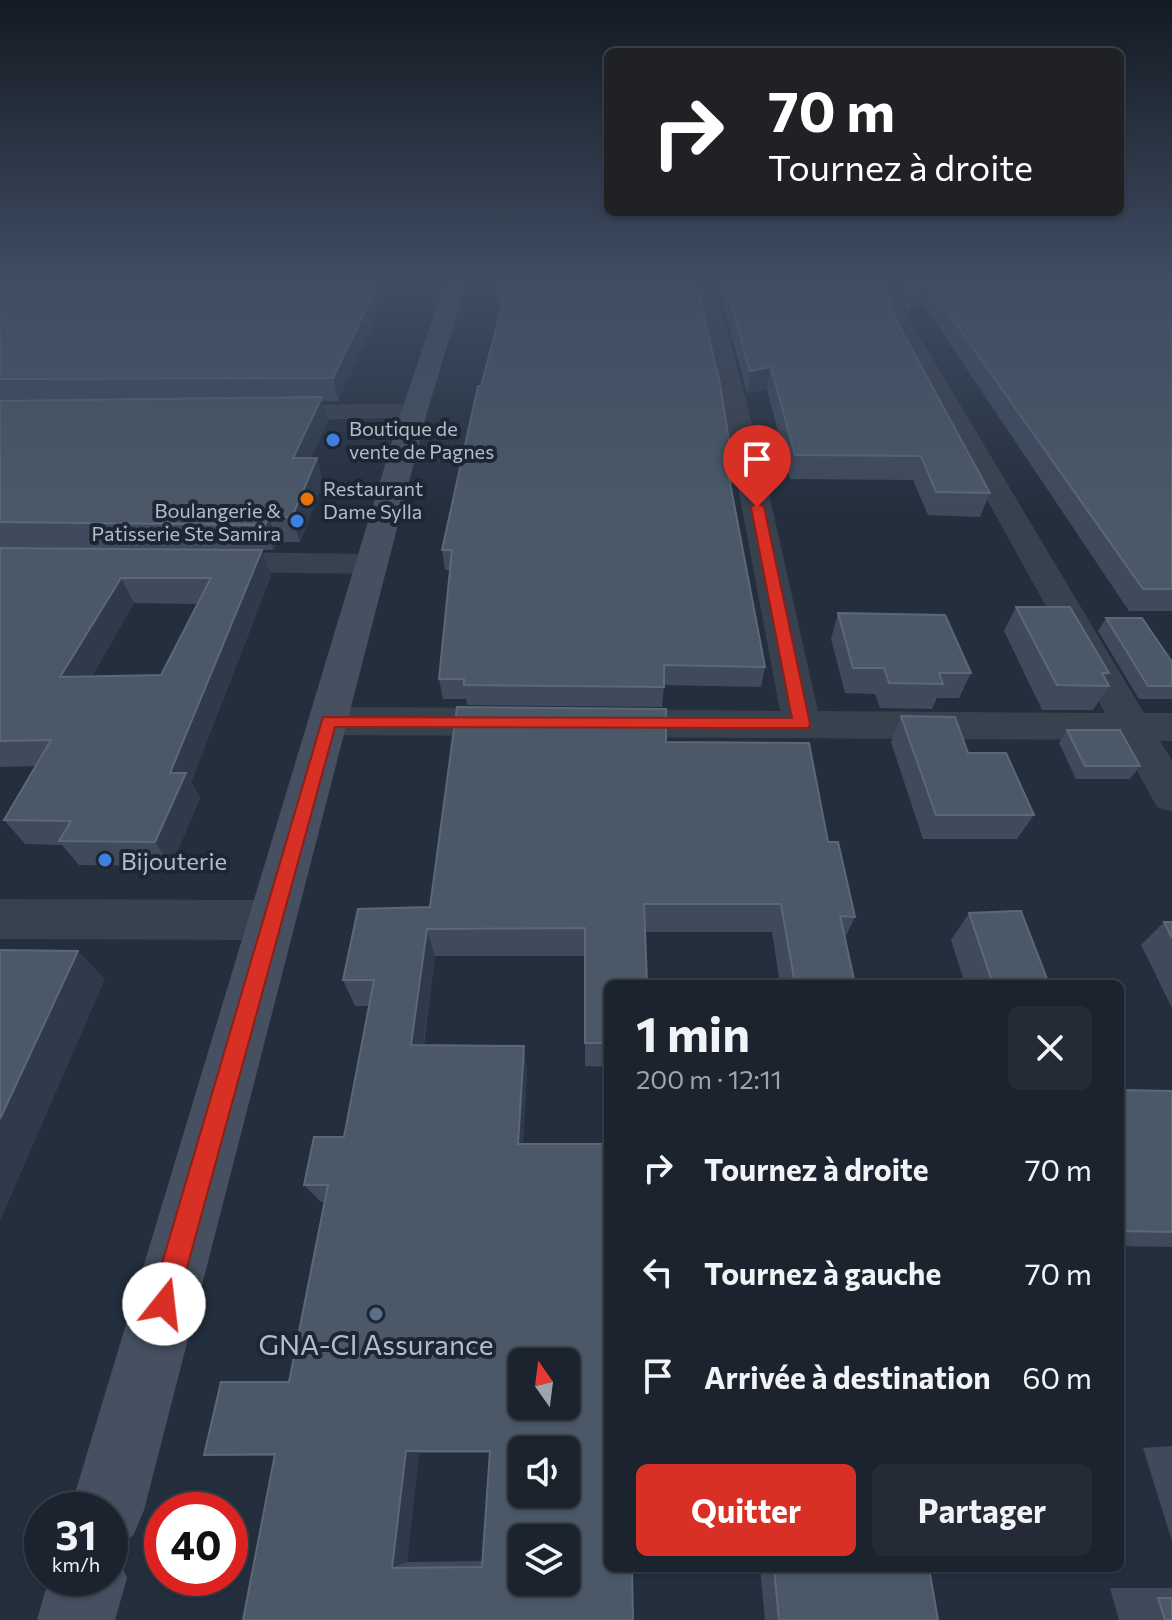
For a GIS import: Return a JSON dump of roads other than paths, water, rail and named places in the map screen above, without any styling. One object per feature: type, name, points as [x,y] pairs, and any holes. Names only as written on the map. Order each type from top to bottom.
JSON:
[{"type":"street","points":[[112,1492],[270,920],[432,358]]},
{"type":"street","points":[[722,358],[744,445],[802,724]]},
{"type":"street","points":[[920,358],[1172,796]]},
{"type":"street","points":[[239,413],[414,412]]},
{"type":"street","points":[[186,562],[372,564]]},
{"type":"street","points":[[329,721],[1172,727]]},
{"type":"street","points":[[0,919],[270,920]]},
{"type":"street","points":[[76,1620],[83,1596]]},
{"type":"place","name":"Boutique de vente de Pagnes","points":[[333,440]]},
{"type":"place","name":"Restaurant Dame Sylla","points":[[307,499]]},
{"type":"place","name":"Boulangerie & Patisserie Ste Samira","points":[[297,521]]},
{"type":"place","name":"Bijouterie","points":[[105,860]]},
{"type":"place","name":"GNA-CI Assurance","points":[[376,1314]]}]
